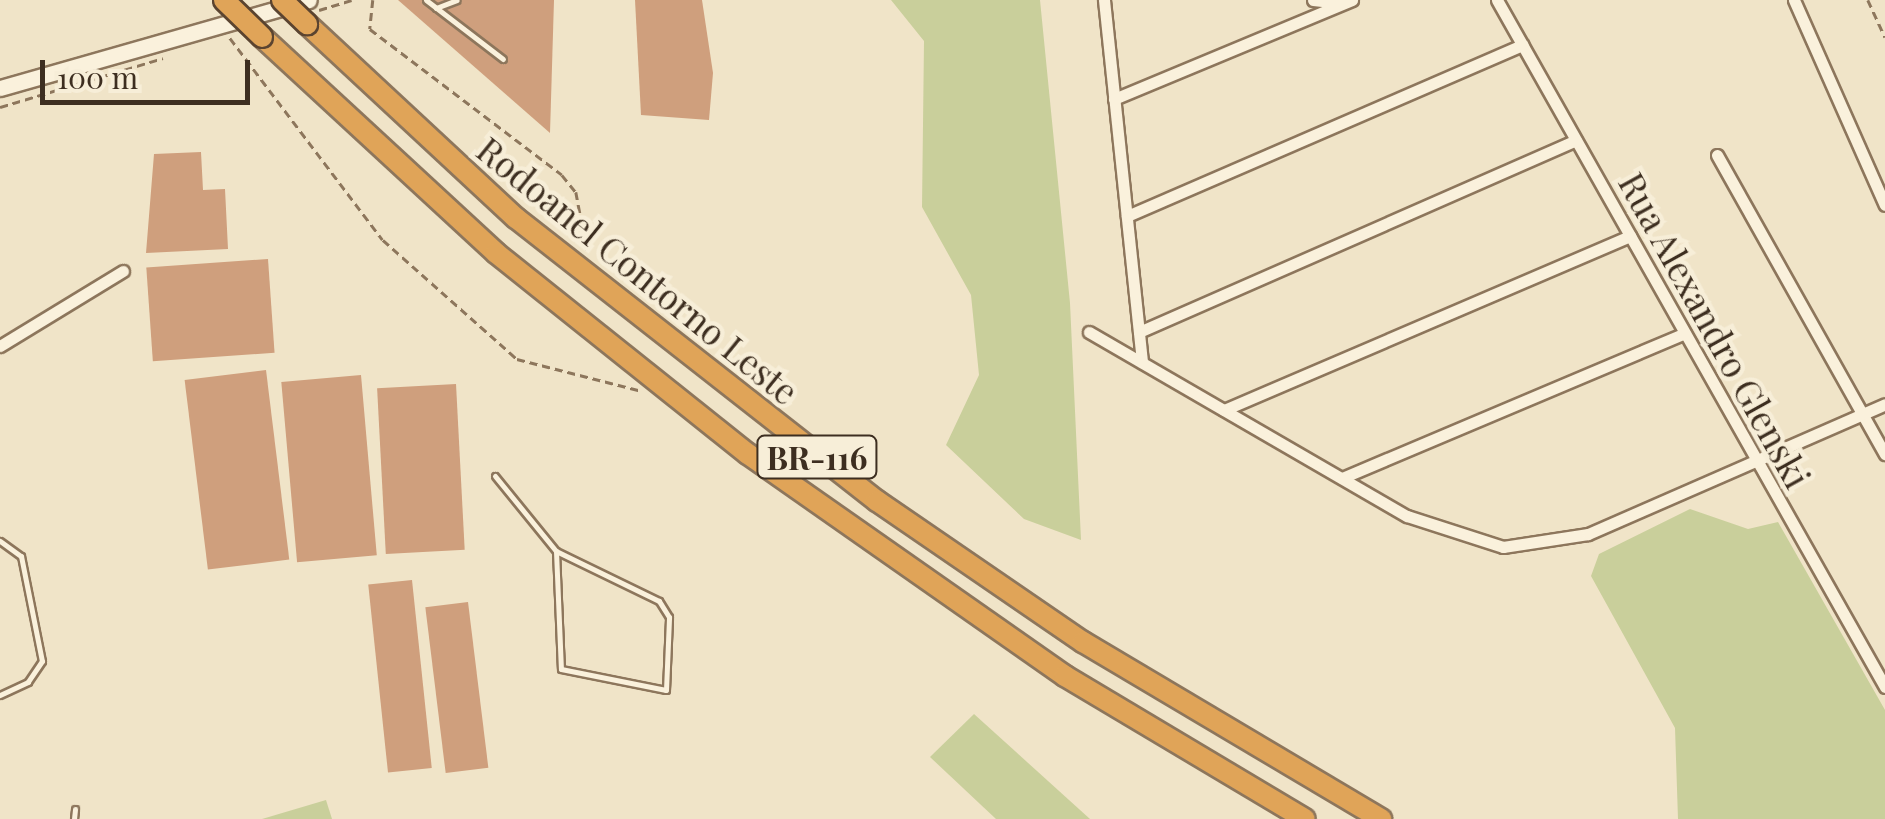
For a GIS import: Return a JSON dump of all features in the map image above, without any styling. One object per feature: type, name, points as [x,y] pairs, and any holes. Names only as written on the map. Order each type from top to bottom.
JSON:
[{"type":"highway","name":"Rodoanel Contorno Leste","points":[[224,0],[496,252],[748,454],[1066,676],[1305,819]]},
{"type":"highway","name":"Rodoanel Contorno Leste","points":[[282,0],[590,278],[957,558],[1380,819]]},
{"type":"main road","points":[[0,88],[309,0]]},
{"type":"street","points":[[1104,0],[1142,362]]},
{"type":"street","points":[[1313,0],[1349,2]]},
{"type":"street","name":"Rua Alexandro Glenski","points":[[1498,0],[1757,460],[1882,673],[1885,687]]},
{"type":"street","points":[[1794,0],[1885,205]]},
{"type":"street","points":[[1114,99],[1349,2]]},
{"type":"street","points":[[1127,216],[1523,45]]},
{"type":"street","points":[[1139,332],[1576,140]]},
{"type":"street","points":[[1717,154],[1885,454]]},
{"type":"street","points":[[1224,410],[1630,236]]},
{"type":"street","points":[[0,346],[123,271]]},
{"type":"street","points":[[1089,332],[1440,531],[1525,548],[1588,534],[1885,404]]},
{"type":"street","points":[[1342,478],[1685,333]]},
{"type":"lane","points":[[426,0],[503,59]]},
{"type":"lane","points":[[434,8],[456,0]]},
{"type":"lane","points":[[495,476],[556,551],[659,601],[669,617],[666,690],[562,669],[556,551]]},
{"type":"lane","points":[[0,541],[21,556],[42,661],[28,682],[0,695]]},
{"type":"lane","points":[[74,809],[74,819]]},
{"type":"path","points":[[373,0],[370,29],[576,192],[590,278]]},
{"type":"path","points":[[1868,0],[1885,37]]},
{"type":"path","points":[[221,25],[383,240],[518,359],[646,392]]},
{"type":"green space","points":[[891,0],[1040,0],[1070,303],[1081,540],[1024,519],[946,445],[979,375],[971,295],[922,207],[924,41]]},
{"type":"green space","points":[[1690,509],[1748,529],[1778,522],[1885,710],[1885,819],[1678,819],[1675,728],[1591,576],[1599,554]]},
{"type":"green space","points":[[974,714],[1090,819],[996,819],[930,757]]},
{"type":"green space","points":[[326,800],[332,819],[262,819]]},
{"type":"building","points":[[398,0],[554,0],[550,133]]},
{"type":"building","points":[[635,0],[702,0],[713,73],[709,120],[641,115]]},
{"type":"building","points":[[201,152],[203,190],[225,189],[228,249],[146,253],[154,154]]},
{"type":"building","points":[[268,259],[275,353],[153,361],[146,268]]},
{"type":"building","points":[[266,370],[289,560],[208,570],[185,380]]},
{"type":"building","points":[[361,375],[377,555],[297,562],[281,382]]},
{"type":"building","points":[[456,384],[465,550],[386,554],[377,388]]},
{"type":"building","points":[[412,580],[432,768],[388,773],[368,585]]},
{"type":"building","points":[[468,602],[488,768],[446,773],[425,607]]}]
